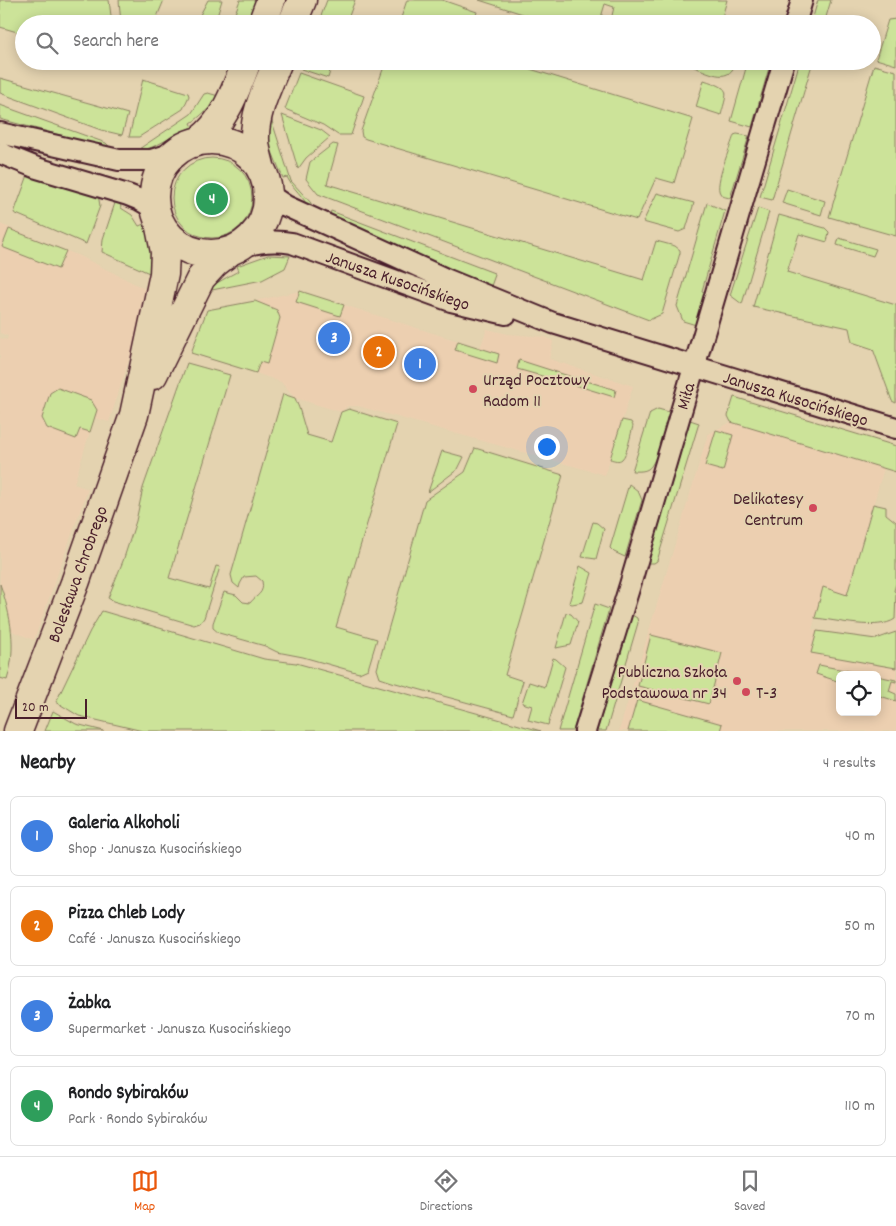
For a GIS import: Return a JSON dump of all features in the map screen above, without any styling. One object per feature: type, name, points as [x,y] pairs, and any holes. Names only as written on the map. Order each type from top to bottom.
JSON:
[{"type":"street","points":[[265,15],[271,0]]},
{"type":"street","points":[[296,15],[302,0]]},
{"type":"street","points":[[798,15],[802,0]]},
{"type":"street","points":[[0,133],[119,160],[151,160],[171,154],[183,146],[199,140],[210,131],[225,111],[243,70]]},
{"type":"street","points":[[0,153],[37,168],[138,199],[157,216],[173,240],[188,250],[207,254],[236,250],[259,231],[266,210],[264,181],[255,141],[256,120],[258,110],[274,70]]},
{"type":"street","name":"Miła","points":[[585,731],[781,70]]},
{"type":"street","points":[[199,140],[217,140],[232,143],[245,150],[254,158],[264,181]]},
{"type":"street","points":[[157,216],[155,192],[158,178],[162,167],[171,154]]},
{"type":"street","name":"Janusza Kusocińskiego","points":[[264,181],[274,198],[286,206],[448,280],[553,323],[896,428]]},
{"type":"street","name":"Bolesława Chrobrego","points":[[134,415],[164,274],[165,252],[157,216]]},
{"type":"street","name":"Janusza Kusocińskiego","points":[[236,250],[259,242],[282,241],[292,243],[451,301],[553,323]]},
{"type":"street","name":"Bolesława Chrobrego","points":[[23,719],[75,582],[134,415],[201,278],[215,263],[236,250]]},
{"type":"shaded area","points":[[0,224],[82,257],[151,292],[109,422],[94,418],[74,484],[88,489],[34,640],[12,631],[7,604],[0,584],[0,338],[7,340],[8,336],[0,333]]},
{"type":"shaded area","points":[[300,291],[480,348],[487,329],[508,334],[545,337],[553,341],[549,359],[633,386],[605,475],[358,406],[348,406],[341,412],[295,398],[281,382],[256,373],[260,362],[267,364],[277,310],[255,301]]},
{"type":"shaded area","points":[[731,422],[884,468],[847,595],[823,587],[812,630],[876,639],[896,632],[896,731],[619,731],[708,434]]},
{"type":"green space","points":[[0,0],[109,0],[111,15],[15,15],[15,31],[0,27]]},
{"type":"green space","points":[[119,0],[164,0],[158,15],[120,15]]},
{"type":"green space","points":[[208,0],[222,0],[218,15],[200,15]]},
{"type":"green space","points":[[240,0],[259,0],[253,15],[234,15]]},
{"type":"green space","points":[[327,0],[355,0],[349,15],[321,15]]},
{"type":"green space","points":[[407,0],[442,0],[477,12],[476,15],[402,15]]},
{"type":"green space","points":[[479,0],[727,0],[723,15],[612,15],[614,7],[605,4],[602,15],[526,15]]},
{"type":"green space","points":[[818,0],[831,0],[827,15],[814,15]]},
{"type":"green space","points":[[896,19],[896,65],[881,60],[881,43],[888,20]]},
{"type":"green space","points":[[881,67],[896,71],[896,236],[829,217],[873,70],[881,70]]},
{"type":"green space","points":[[304,70],[330,70],[328,78]]},
{"type":"green space","points":[[383,70],[533,70],[693,119],[674,183],[656,178],[637,220],[366,139],[362,137],[361,131]]},
{"type":"green space","points":[[702,70],[731,70],[725,75],[713,74]]},
{"type":"green space","points":[[745,70],[768,70],[752,127],[731,121]]},
{"type":"green space","points":[[797,70],[810,70],[772,200],[760,197]]},
{"type":"green space","points":[[299,73],[364,96],[351,135],[338,135],[323,125],[285,109]]},
{"type":"green space","points":[[0,78],[128,114],[122,135],[101,130],[0,93]]},
{"type":"green space","points":[[143,79],[188,93],[189,96],[183,109],[139,137],[129,137]]},
{"type":"green space","points":[[704,80],[723,88],[725,91],[726,95],[721,115],[696,107]]},
{"type":"green space","points":[[208,93],[222,97],[220,103],[213,106],[191,123],[193,127],[144,150],[136,151],[191,114],[204,94]]},
{"type":"green space","points":[[0,105],[106,143],[112,149],[0,119]]},
{"type":"green space","points":[[270,115],[291,181],[311,203],[311,209],[307,207],[287,177],[283,178],[268,142]]},
{"type":"green space","points":[[282,115],[321,130],[330,137],[306,158],[298,169]]},
{"type":"green space","points":[[734,135],[749,136],[730,198],[724,197],[721,194],[719,182]]},
{"type":"green space","points":[[333,144],[338,145],[327,184],[644,280],[656,241],[675,246],[680,250],[680,253],[662,314],[649,320],[318,194],[306,179],[310,162]]},
{"type":"green space","points":[[212,158],[227,161],[240,170],[249,183],[252,198],[249,213],[240,226],[227,235],[212,238],[197,235],[184,226],[175,213],[172,198],[175,183],[184,170],[197,161]]},
{"type":"green space","points":[[28,175],[98,194],[100,206],[86,244],[14,213]]},
{"type":"green space","points":[[787,189],[825,201],[821,215],[782,203]]},
{"type":"green space","points":[[657,193],[694,203],[686,229],[679,232],[643,222]]},
{"type":"green space","points":[[116,200],[120,202],[121,208],[132,215],[139,226],[144,224],[152,242],[156,276],[102,252],[103,239]]},
{"type":"green space","points":[[707,203],[725,211],[702,291],[706,293],[696,325],[683,321],[677,306]]},
{"type":"green space","points":[[758,208],[769,212],[742,304],[730,295]]},
{"type":"green space","points":[[331,211],[494,273],[491,286],[450,270],[329,216]]},
{"type":"green space","points":[[779,215],[825,228],[829,232],[827,242],[799,234],[787,272],[896,305],[896,403],[892,401],[873,349],[852,342],[849,328],[753,307]]},
{"type":"green space","points":[[9,229],[66,251],[58,269],[2,247]]},
{"type":"green space","points":[[839,238],[876,249],[873,256],[837,245]]},
{"type":"green space","points":[[268,255],[290,256],[285,268],[262,280],[205,290],[207,286],[239,271],[237,266]]},
{"type":"green space","points":[[300,291],[344,305],[340,316],[296,302]]},
{"type":"green space","points":[[255,301],[277,310],[280,318],[267,364],[260,362],[256,373],[191,353],[207,310]]},
{"type":"green space","points":[[458,341],[499,354],[497,363],[455,350]]},
{"type":"green space","points":[[519,360],[572,377],[570,384],[517,369]]},
{"type":"green space","points":[[187,363],[230,375],[169,578],[209,589],[216,566],[220,567],[204,618],[200,623],[194,625],[108,598],[123,561],[136,521],[143,488]]},
{"type":"green space","points":[[577,378],[616,390],[614,397],[575,385]]},
{"type":"green space","points":[[58,388],[91,400],[97,410],[90,432],[80,429],[76,439],[47,428],[42,418],[50,393]]},
{"type":"green space","points":[[283,394],[295,398],[307,435],[331,442],[341,412],[349,409],[397,424],[336,627],[377,639],[368,669],[359,673],[303,657],[277,652],[265,646],[219,633],[213,628],[224,592],[236,595],[243,602],[250,603],[262,589],[262,581],[256,576],[244,577],[239,588],[233,583],[231,575]]},
{"type":"green space","points":[[734,397],[896,446],[896,472],[731,422],[728,416]]},
{"type":"green space","points":[[658,409],[669,412],[655,459],[648,469],[632,471],[650,413]]},
{"type":"green space","points":[[622,420],[631,422],[633,426],[627,449],[621,460],[610,459]]},
{"type":"green space","points":[[690,420],[699,423],[657,561],[648,563]]},
{"type":"green space","points":[[716,430],[733,435],[723,471],[705,466]]},
{"type":"green space","points":[[475,448],[563,475],[505,675],[523,681],[513,715],[380,678],[377,669],[425,500],[465,472]]},
{"type":"green space","points":[[442,451],[464,457],[458,469],[428,492]]},
{"type":"green space","points":[[629,484],[638,491],[642,500],[625,557],[610,548]]},
{"type":"green space","points":[[873,504],[886,507],[886,514],[896,522],[895,619],[878,624],[868,624],[815,618],[823,587],[847,595]]},
{"type":"green space","points":[[593,522],[604,529],[596,559],[582,557]]},
{"type":"green space","points":[[580,566],[592,573],[583,602],[572,604],[569,603]]},
{"type":"green space","points":[[0,584],[10,620],[12,644],[12,656],[7,680],[0,678]]},
{"type":"green space","points":[[595,604],[609,609],[573,731],[558,731]]},
{"type":"green space","points":[[102,611],[264,659],[296,663],[541,731],[143,731],[79,716],[56,702],[90,631]]},
{"type":"green space","points":[[566,613],[571,614],[578,622],[571,645],[556,648]]},
{"type":"green space","points":[[632,615],[637,618],[638,623],[606,731],[597,731]]},
{"type":"green space","points":[[817,631],[876,639],[896,632],[896,668],[811,653]]},
{"type":"green space","points":[[651,635],[722,653],[709,704],[638,686]]},
{"type":"green space","points":[[553,658],[565,667],[548,725],[528,720],[532,706],[522,703],[529,682],[545,687]]},
{"type":"green space","points":[[819,665],[849,671],[836,671],[836,681],[816,674]]},
{"type":"green space","points":[[881,677],[896,680],[896,682],[892,681],[889,691],[896,694],[896,701],[881,696]]},
{"type":"green space","points":[[637,700],[722,724],[720,731],[628,731]]},
{"type":"green space","points":[[53,711],[76,724],[104,731],[45,731]]},
{"type":"place","name":"Rondo Sybiraków","points":[[212,199]]},
{"type":"place","name":"Żabka","points":[[334,338]]},
{"type":"place","name":"Pizza Chleb Lody","points":[[379,352]]},
{"type":"place","name":"Galeria Alkoholi","points":[[420,364]]},
{"type":"place","name":"Urząd Pocztowy Radom 11","points":[[473,389]]},
{"type":"place","name":"Delikatesy Centrum","points":[[813,508]]},
{"type":"place","name":"Publiczna Szkoła Podstawowa nr 34","points":[[737,681]]},
{"type":"place","name":"T-3","points":[[746,692]]}]
